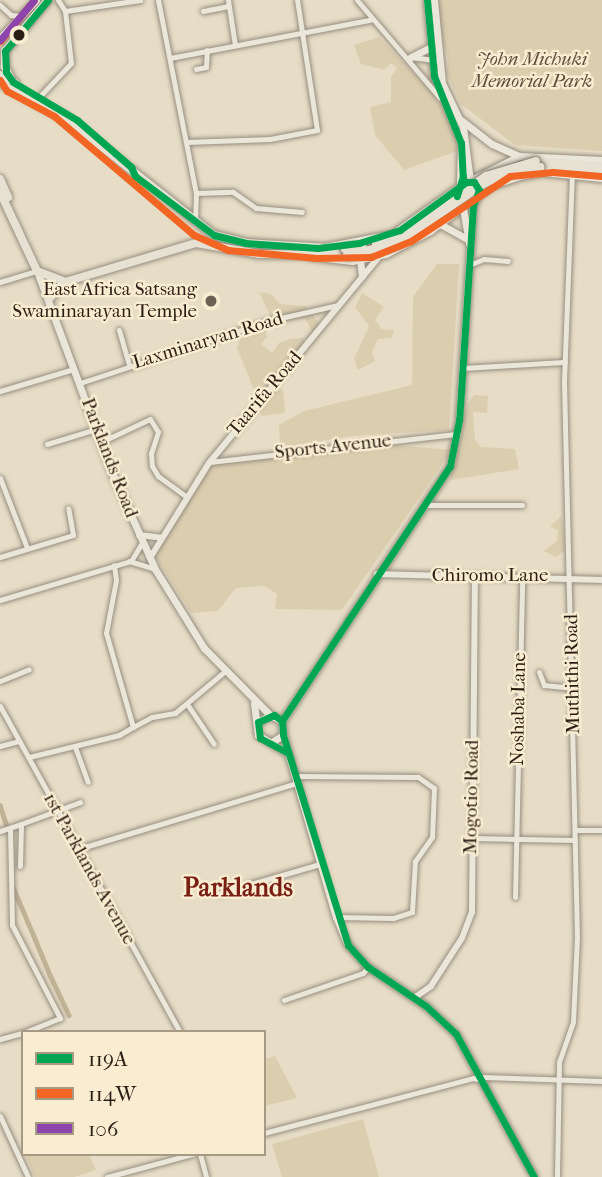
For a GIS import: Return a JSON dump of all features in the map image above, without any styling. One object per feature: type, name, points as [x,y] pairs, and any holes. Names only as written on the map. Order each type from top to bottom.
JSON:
[{"type":"main road","points":[[0,38],[36,0]]},
{"type":"main road","points":[[13,82],[5,67],[2,53],[48,0]]},
{"type":"main road","points":[[427,0],[431,47],[442,83],[466,138],[470,181]]},
{"type":"main road","points":[[434,0],[436,60],[444,104],[461,143],[457,197],[465,202]]},
{"type":"main road","points":[[409,57],[431,47]]},
{"type":"main road","points":[[0,75],[41,95],[103,143],[135,176]]},
{"type":"main road","points":[[0,84],[51,108],[195,222],[230,240],[346,252]]},
{"type":"main road","points":[[0,84],[48,112],[126,168]]},
{"type":"main road","points":[[458,117],[492,144],[519,156],[602,160]]},
{"type":"main road","points":[[318,248],[392,234],[459,187],[519,156]]},
{"type":"main road","points":[[557,156],[582,164]]},
{"type":"main road","points":[[538,164],[602,178]]},
{"type":"main road","points":[[310,255],[346,252],[395,238],[486,176],[538,164],[602,166]]},
{"type":"main road","points":[[49,299],[65,282],[203,243],[246,253],[360,260],[379,257],[440,224],[465,202],[477,197],[492,185],[519,176],[602,172]]},
{"type":"main road","points":[[0,179],[26,233],[23,239]]},
{"type":"main road","points":[[469,244],[477,197],[477,185],[470,181]]},
{"type":"main road","name":"Parklands Road","points":[[0,192],[49,299],[101,442],[155,569],[204,648],[254,702],[272,715]]},
{"type":"main road","points":[[465,202],[469,265],[457,434],[450,467],[282,721],[283,735],[320,864],[336,917],[348,945],[368,967],[414,998],[456,1034],[485,1079],[534,1177]]},
{"type":"main road","points":[[440,224],[469,244]]},
{"type":"main road","points":[[360,260],[362,276]]},
{"type":"main road","points":[[37,271],[65,282]]},
{"type":"main road","points":[[254,702],[260,738],[272,742],[288,753]]},
{"type":"main road","points":[[258,722],[287,710]]},
{"type":"main road","points":[[272,715],[282,721]]},
{"type":"main road","points":[[272,742],[283,735]]},
{"type":"street","points":[[41,95],[71,63],[65,11],[58,0]]},
{"type":"street","points":[[65,11],[140,0]]},
{"type":"street","points":[[158,0],[195,193],[195,222]]},
{"type":"street","points":[[186,142],[270,139],[317,130],[297,0]]},
{"type":"street","points":[[356,0],[370,20],[409,57],[444,104]]},
{"type":"street","points":[[204,11],[228,3],[235,45]]},
{"type":"street","points":[[0,5],[11,15],[12,28]]},
{"type":"street","points":[[11,15],[25,14]]},
{"type":"street","points":[[170,58],[370,20]]},
{"type":"street","points":[[196,69],[206,67],[207,50]]},
{"type":"street","points":[[409,57],[436,60]]},
{"type":"street","points":[[422,74],[423,60]]},
{"type":"street","name":"Muthithi Road","points":[[557,1177],[560,1057],[574,1013],[575,830],[565,362],[572,172]]},
{"type":"street","points":[[195,193],[233,192],[256,208],[302,212]]},
{"type":"street","name":"Taarifa Road","points":[[150,558],[186,496],[209,463],[379,257]]},
{"type":"street","points":[[469,265],[484,259],[508,261]]},
{"type":"street","points":[[0,282],[37,271]]},
{"type":"street","name":"Laxminaryan Road","points":[[80,383],[272,320],[338,305]]},
{"type":"street","points":[[119,330],[129,365]]},
{"type":"street","points":[[461,368],[565,362]]},
{"type":"street","points":[[0,391],[75,368]]},
{"type":"street","points":[[101,442],[150,419],[158,432],[150,453],[154,471],[186,496]]},
{"type":"street","points":[[47,444],[96,429]]},
{"type":"street","name":"Sports Avenue","points":[[209,463],[457,434]]},
{"type":"street","points":[[0,478],[27,548]]},
{"type":"street","points":[[425,505],[522,505]]},
{"type":"street","points":[[0,557],[75,534],[68,508]]},
{"type":"street","points":[[139,535],[162,538]]},
{"type":"street","points":[[128,561],[142,543]]},
{"type":"street","points":[[0,600],[128,561],[155,569]]},
{"type":"street","points":[[114,565],[117,580],[106,632],[132,727]]},
{"type":"street","name":"Chiromo Lane","points":[[377,574],[602,580]]},
{"type":"street","name":"Mogotio Road","points":[[414,998],[431,986],[470,922],[475,578]]},
{"type":"street","name":"Noshaba Lane","points":[[515,897],[522,578]]},
{"type":"street","points":[[0,681],[29,669]]},
{"type":"street","points":[[29,757],[75,747],[152,717],[175,713],[225,671]]},
{"type":"street","points":[[539,672],[544,685],[573,688]]},
{"type":"street","points":[[187,704],[214,744]]},
{"type":"street","name":"1st Parklands Avenue","points":[[0,706],[179,1030]]},
{"type":"street","points":[[0,746],[19,741]]},
{"type":"street","points":[[75,747],[88,782]]},
{"type":"street","points":[[78,849],[296,779],[418,777],[434,788],[432,837],[415,861],[412,912],[393,918],[336,917]]},
{"type":"street","points":[[0,831],[80,802]]},
{"type":"street","points":[[20,866],[21,824]]},
{"type":"street","points":[[10,828],[12,926],[60,1018],[29,1030]]},
{"type":"street","points":[[575,830],[602,830]]},
{"type":"street","points":[[473,838],[575,840]]},
{"type":"street","points":[[220,893],[320,864]]},
{"type":"street","points":[[284,1000],[363,973],[368,967]]},
{"type":"street","points":[[0,1040],[21,1033]]},
{"type":"street","points":[[473,1078],[475,1062]]},
{"type":"street","points":[[266,1132],[473,1078],[602,1081]]},
{"type":"street","points":[[490,1092],[499,1080]]},
{"type":"street","points":[[0,1116],[28,1177]]},
{"type":"street","points":[[110,1177],[185,1156]]},
{"type":"street","points":[[201,1156],[206,1177]]},
{"type":"green space","name":"John Michuki Memorial Park","points":[[437,0],[602,0],[602,151],[515,145],[461,104],[447,74],[448,57],[440,35]]},
{"type":"green space","points":[[379,37],[436,97],[451,123],[460,150],[404,170],[375,135],[370,107],[391,102],[391,77],[397,68],[391,63],[384,70],[361,64],[354,45]]},
{"type":"green space","points":[[437,264],[459,264],[449,430],[353,436],[280,447],[279,425],[304,411],[412,385],[413,297]]},
{"type":"green space","points":[[259,292],[271,294],[280,304],[306,306],[322,328],[316,337],[305,319],[272,320]]},
{"type":"green space","points":[[362,293],[384,307],[375,320],[382,329],[394,330],[392,338],[378,339],[372,352],[375,361],[358,370],[354,359],[369,326],[355,307]]},
{"type":"green space","points":[[265,325],[267,337],[261,344],[272,353],[279,343],[290,339],[303,338],[308,347],[256,395],[237,348],[242,332]]},
{"type":"green space","points":[[276,385],[283,390],[285,413],[262,416],[258,408]]},
{"type":"green space","points":[[474,395],[488,396],[487,413],[473,412],[475,440],[481,447],[515,449],[519,469],[450,480],[467,404]]},
{"type":"green space","points":[[359,442],[452,450],[342,610],[275,609],[277,594],[264,586],[236,588],[218,611],[191,613],[154,554],[211,465],[340,450]]},
{"type":"green space","points":[[562,516],[565,550],[556,557],[543,551],[557,541],[558,531],[550,526]]},
{"type":"green space","points":[[275,1056],[297,1098],[266,1106],[266,1058]]},
{"type":"green space","points":[[363,1119],[379,1177],[282,1177],[272,1144]]},
{"type":"green space","points":[[26,1156],[90,1156],[96,1170],[74,1177],[35,1177]]},
{"type":"waterway","points":[[0,805],[8,830]]},
{"type":"waterway","points":[[13,887],[30,927]]},
{"type":"waterway","points":[[31,929],[50,975]]},
{"type":"waterway","points":[[51,977],[69,1015]]},
{"type":"transit line","name":"114W","points":[[0,41],[34,0]]},
{"type":"transit line","name":"106","points":[[0,40],[34,0]]},
{"type":"transit line","name":"119A","points":[[48,0],[5,51],[6,72],[13,82],[77,120],[131,167],[135,176],[214,235],[245,243],[318,248],[359,243],[400,230],[466,182],[474,182],[479,190],[473,206],[459,420],[450,466],[282,721]]},
{"type":"transit line","name":"119A","points":[[427,0],[434,76],[461,143],[463,176],[457,196]]},
{"type":"transit line","name":"114W","points":[[0,80],[7,91],[54,116],[194,235],[228,250],[317,258],[371,257],[411,241],[510,176],[553,172],[601,176]]},
{"type":"transit line","name":"119A","points":[[283,733],[282,721],[274,715],[258,722],[260,738],[288,753]]},
{"type":"transit line","name":"119A","points":[[283,735],[348,945],[368,967],[426,1006],[456,1034],[534,1177]]},
{"type":"place","name":"East Africa Satsang Swaminarayan Temple","points":[[211,301]]},
{"type":"district","name":"Parklands","points":[[238,888]]}]
